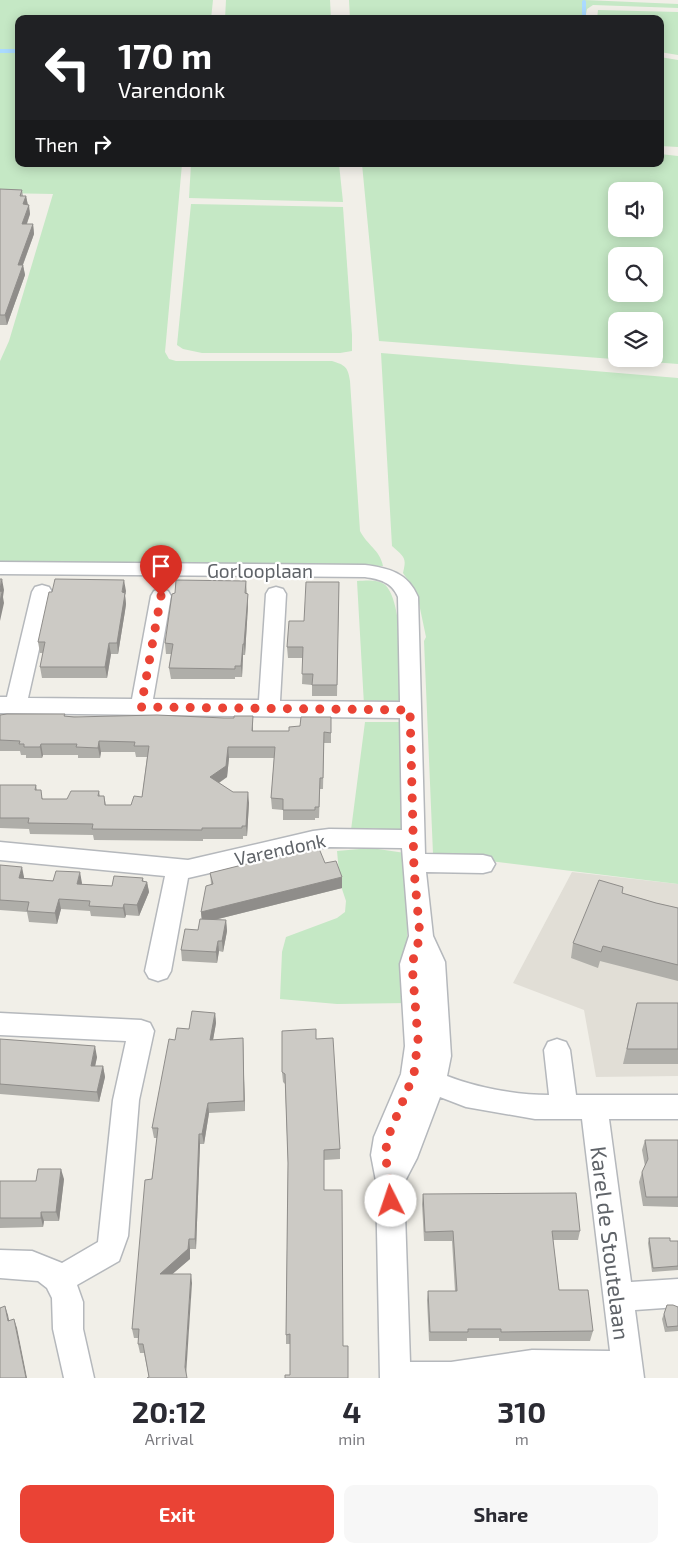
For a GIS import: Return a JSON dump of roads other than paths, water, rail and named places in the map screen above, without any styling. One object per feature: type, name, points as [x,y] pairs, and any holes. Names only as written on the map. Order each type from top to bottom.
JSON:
[{"type":"street","name":"Gorlooplaan","points":[[0,568],[380,572],[398,581],[408,597],[410,710]]},
{"type":"street","points":[[42,592],[8,705],[410,710],[414,863],[420,936],[433,962],[438,1056],[423,1078],[419,1112],[403,1158],[390,1181],[396,1378],[451,1376],[532,1365],[628,1372]]},
{"type":"street","points":[[269,709],[276,594]]},
{"type":"street","points":[[141,707],[161,596]]},
{"type":"street","name":"Varendonk","points":[[0,850],[178,868],[196,868],[321,839],[413,839]]},
{"type":"street","points":[[414,863],[483,864]]},
{"type":"street","points":[[158,971],[178,868]]},
{"type":"street","points":[[0,1024],[141,1031],[126,1100],[114,1236],[109,1252],[59,1280]]},
{"type":"street","points":[[557,1050],[564,1107]]},
{"type":"street","points":[[423,1078],[466,1095],[535,1107],[678,1107]]},
{"type":"street","name":"Karel de Stoutelaan","points":[[594,1108],[628,1372]]},
{"type":"street","points":[[0,1264],[30,1264],[48,1269],[59,1280],[68,1299],[68,1328],[80,1378]]},
{"type":"street","points":[[618,1297],[678,1293]]},
{"type":"waterway","points":[[584,2],[584,15]]},
{"type":"waterway","points":[[0,51],[15,51]]}]
